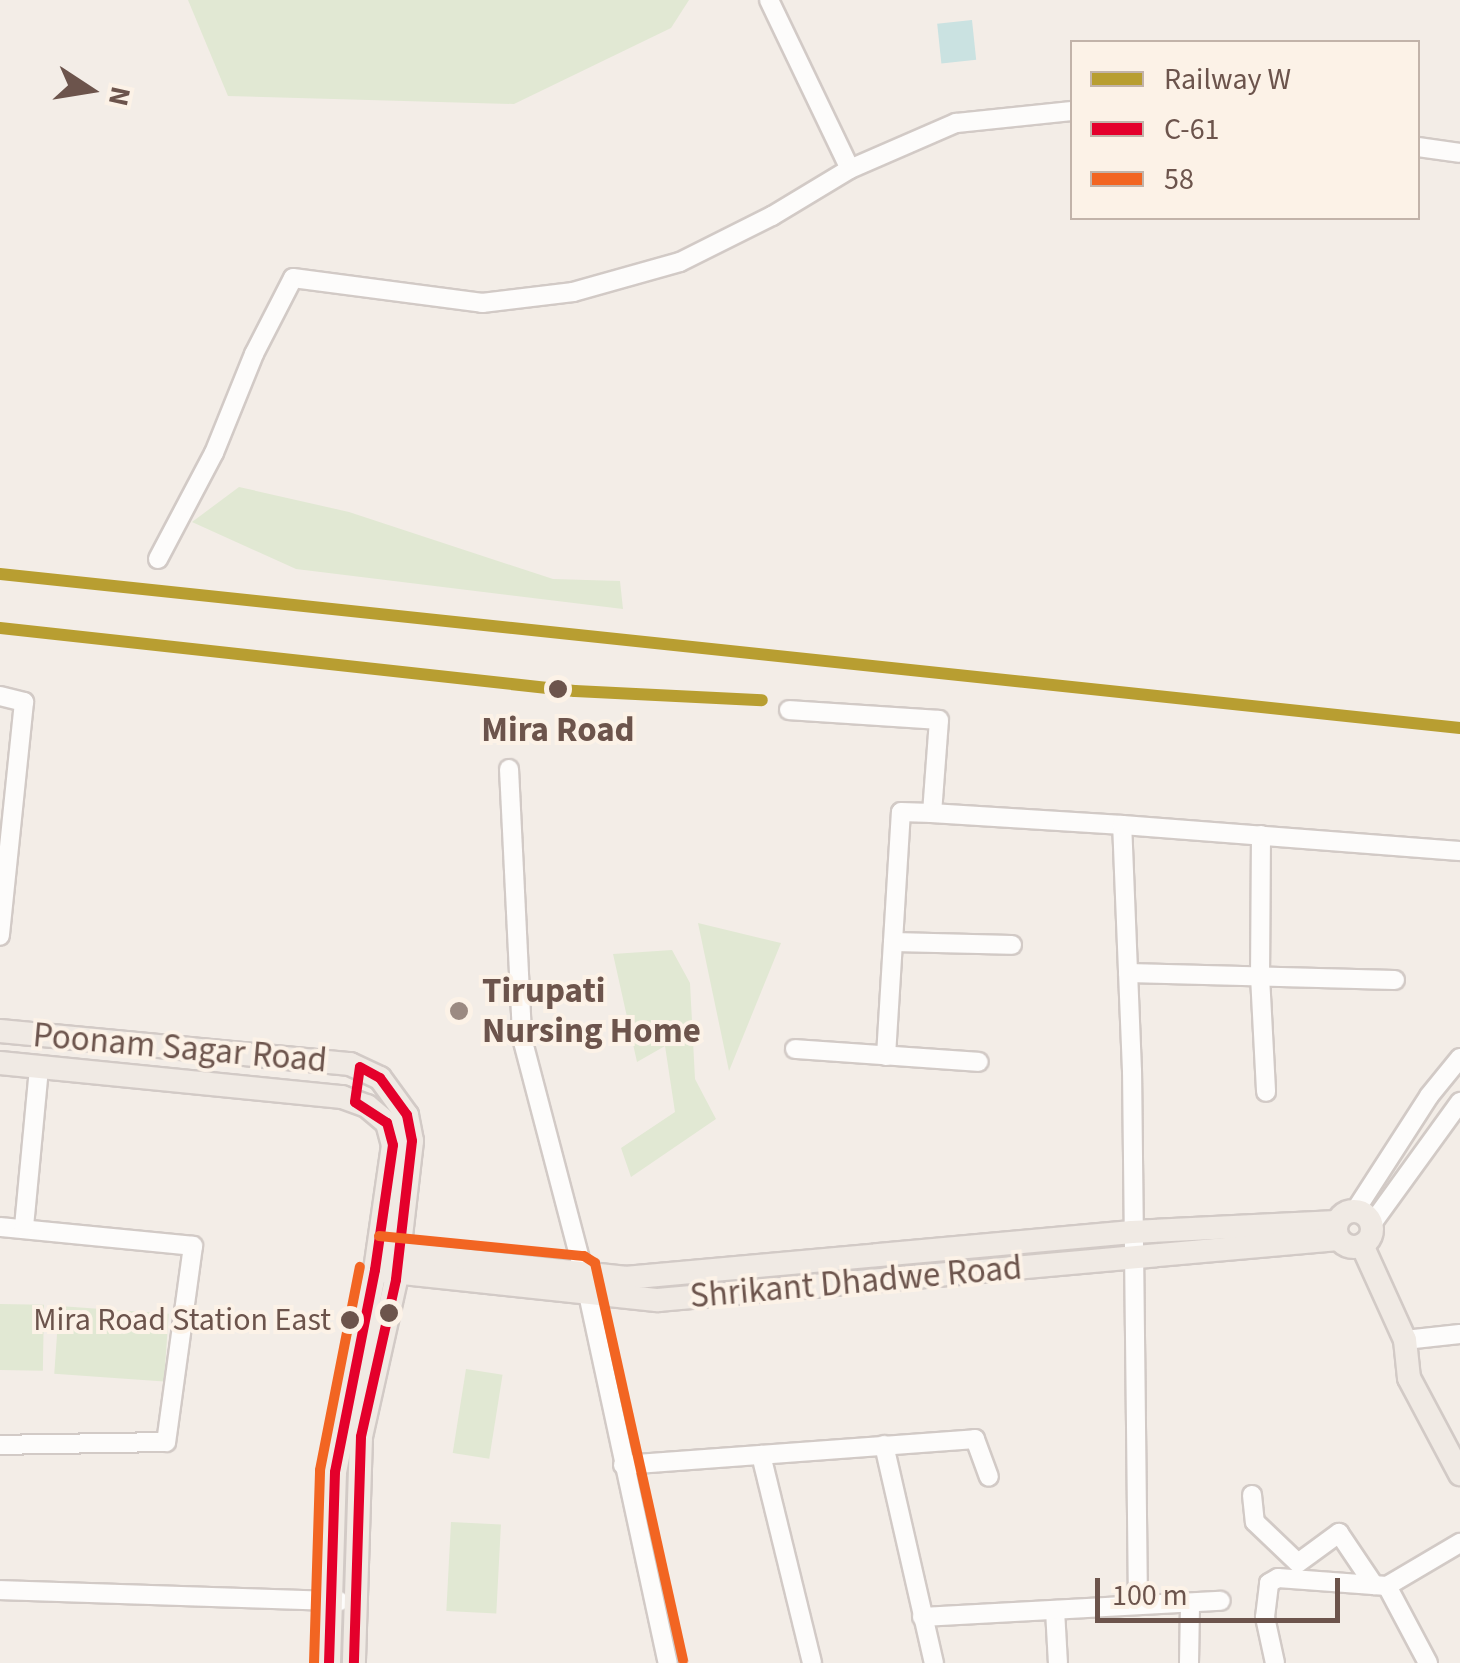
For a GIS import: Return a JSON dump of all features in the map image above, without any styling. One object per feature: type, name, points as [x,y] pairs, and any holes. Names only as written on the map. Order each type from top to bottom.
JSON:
[{"type":"main road","name":"Poonam Sagar Road","points":[[0,1031],[360,1067],[380,1078],[407,1115],[412,1141],[389,1265]]},
{"type":"main road","name":"Poonam Sagar Road","points":[[0,1063],[355,1102],[387,1123],[393,1145],[389,1265]]},
{"type":"main road","name":"Shrikant Dhadwe Road","points":[[389,1265],[583,1271],[640,1277],[1132,1232],[1353,1228]]},
{"type":"main road","name":"Shrikant Dhadwe Road","points":[[389,1265],[588,1295],[658,1300],[1130,1258],[1353,1228]]},
{"type":"main road","points":[[1353,1228],[1405,1340],[1409,1378],[1460,1474]]},
{"type":"main road","points":[[329,1663],[335,1472],[389,1265]]},
{"type":"main road","points":[[354,1663],[361,1437],[389,1265]]},
{"type":"street","points":[[770,0],[850,169]]},
{"type":"street","points":[[158,559],[214,452],[254,354],[293,278],[482,303],[574,292],[680,262],[772,216],[850,169],[956,123],[1070,111]]},
{"type":"street","points":[[1420,147],[1460,153]]},
{"type":"street","points":[[0,696],[24,702],[0,936]]},
{"type":"street","points":[[788,710],[939,720],[932,812]]},
{"type":"street","points":[[509,769],[522,1038],[583,1271],[668,1663]]},
{"type":"street","points":[[886,1056],[901,812],[1262,834],[1460,852]]},
{"type":"street","points":[[1122,825],[1138,1605]]},
{"type":"street","points":[[1262,834],[1260,976],[1266,1092]]},
{"type":"street","points":[[893,942],[1012,945]]},
{"type":"street","points":[[1128,973],[1395,980]]},
{"type":"street","points":[[794,1049],[979,1062]]},
{"type":"street","points":[[1353,1228],[1429,1096],[1460,1058]]},
{"type":"street","points":[[24,1227],[39,1067]]},
{"type":"street","points":[[1353,1228],[1460,1102]]},
{"type":"street","points":[[0,1226],[193,1246],[171,1365],[166,1442],[0,1445]]},
{"type":"street","points":[[1405,1340],[1460,1334]]},
{"type":"street","points":[[623,1465],[975,1440],[988,1477]]},
{"type":"street","points":[[884,1446],[934,1663]]},
{"type":"street","points":[[761,1455],[812,1663]]},
{"type":"street","points":[[1252,1495],[1256,1522],[1298,1563],[1339,1533],[1380,1586],[1428,1663]]},
{"type":"street","points":[[1275,1663],[1266,1617],[1269,1583],[1278,1578],[1380,1586],[1460,1544]]},
{"type":"street","points":[[0,1590],[356,1602]]},
{"type":"street","points":[[922,1617],[1222,1601]]},
{"type":"street","points":[[1190,1604],[1190,1663]]},
{"type":"street","points":[[1055,1610],[1058,1663]]},
{"type":"green space","points":[[188,0],[689,0],[671,28],[514,104],[228,96]]},
{"type":"green space","points":[[239,487],[349,512],[553,579],[620,581],[623,609],[296,569],[192,522]]},
{"type":"green space","points":[[698,923],[781,943],[729,1071]]},
{"type":"green space","points":[[672,950],[690,983],[695,1079],[716,1119],[631,1177],[621,1148],[675,1112],[665,1046],[637,1062],[613,954]]},
{"type":"green space","points":[[0,1304],[44,1305],[43,1371],[0,1370]]},
{"type":"green space","points":[[59,1306],[169,1314],[164,1382],[54,1374]]},
{"type":"green space","points":[[466,1369],[503,1375],[489,1459],[453,1453]]},
{"type":"green space","points":[[451,1522],[501,1525],[496,1613],[446,1611]]},
{"type":"water","points":[[972,20],[976,60],[941,63],[937,24]]},
{"type":"rail line","name":"W","points":[[0,574],[1460,728]]},
{"type":"rail line","name":"W","points":[[0,628],[575,691],[762,700]]},
{"type":"transit line","name":"C-61","points":[[329,1663],[335,1472],[375,1270],[393,1145],[387,1123],[355,1102],[360,1067],[380,1078],[407,1115],[412,1141],[396,1280],[361,1437],[354,1663]]},
{"type":"transit line","name":"58","points":[[379,1236],[584,1256],[595,1263],[683,1660]]},
{"type":"transit line","name":"58","points":[[314,1663],[320,1470],[360,1267]]},
{"type":"place","name":"Mira Road","points":[[558,689]]},
{"type":"place","name":"Tirupati Nursing Home","points":[[459,1011]]},
{"type":"place","name":"Mira Road Station East","points":[[350,1320]]}]
